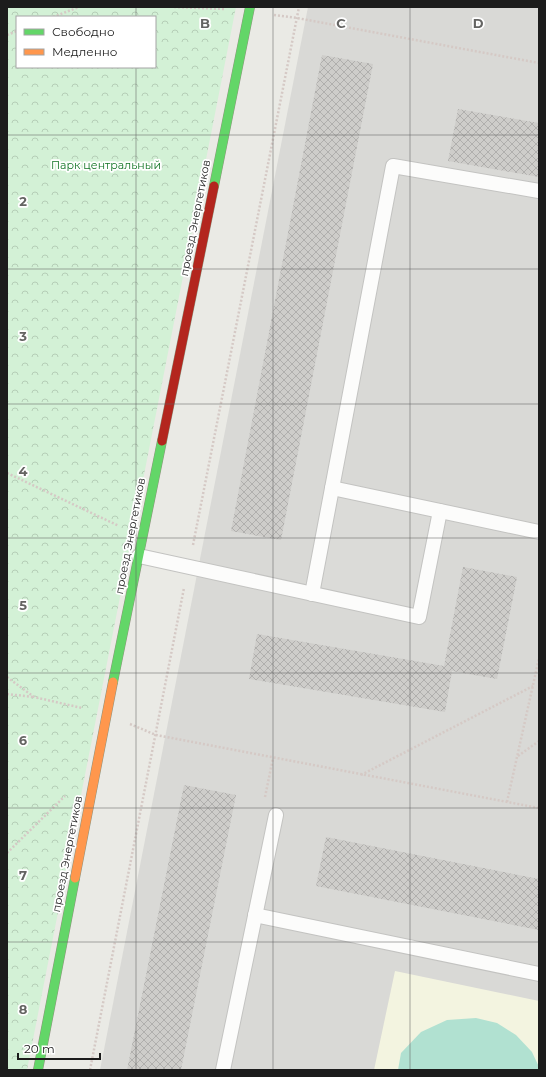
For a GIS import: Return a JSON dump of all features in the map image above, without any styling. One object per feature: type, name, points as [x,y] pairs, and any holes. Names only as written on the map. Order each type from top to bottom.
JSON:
[{"type":"street","name":"проезд Энергетиков","points":[[38,1070],[107,714],[249,10]]},
{"type":"lane","points":[[312,594],[393,166],[539,191]]},
{"type":"lane","points":[[332,488],[539,532]]},
{"type":"lane","points":[[139,556],[419,617],[440,511]]},
{"type":"lane","points":[[223,1070],[276,815]]},
{"type":"lane","points":[[255,915],[539,974]]},
{"type":"path","points":[[56,16],[79,7]]},
{"type":"path","points":[[174,7],[249,10],[539,63]]},
{"type":"path","points":[[90,1070],[299,7]]},
{"type":"path","points":[[7,473],[120,526]]},
{"type":"path","points":[[507,802],[539,658]]},
{"type":"path","points":[[7,676],[34,697]]},
{"type":"path","points":[[362,774],[533,686]]},
{"type":"path","points":[[7,694],[34,697],[107,714],[156,735],[539,808]]},
{"type":"path","points":[[517,757],[539,741]]},
{"type":"path","points":[[7,853],[69,792]]},
{"type":"shaded area","points":[[308,7],[539,7],[539,1070],[100,1070]]},
{"type":"shaded area","points":[[332,488],[440,511],[419,617],[312,594]]},
{"type":"shaded area","points":[[395,971],[539,1001],[539,1070],[374,1070]]},
{"type":"green space","name":"Парк центральный","points":[[7,7],[236,7],[27,1070],[7,1070]]},
{"type":"green space","points":[[476,1018],[497,1023],[516,1035],[532,1052],[539,1070],[398,1070],[401,1053],[421,1032],[447,1020]]},
{"type":"building","points":[[322,55],[373,64],[281,540],[231,531]]},
{"type":"building","points":[[458,109],[539,123],[539,177],[448,161]]},
{"type":"building","points":[[463,567],[517,577],[497,679],[452,671],[445,712],[249,679],[257,634],[444,666]]},
{"type":"building","points":[[184,785],[236,795],[181,1070],[127,1070]]},
{"type":"building","points":[[326,837],[539,879],[539,930],[316,886]]},
{"type":"traffic: fast","points":[[214,186],[250,7]]},
{"type":"traffic: fast","points":[[113,682],[162,441]]},
{"type":"traffic: fast","points":[[38,1070],[75,878]]},
{"type":"traffic: slow","points":[[75,878],[113,682]]},
{"type":"traffic: jam","points":[[162,441],[214,186]]}]
